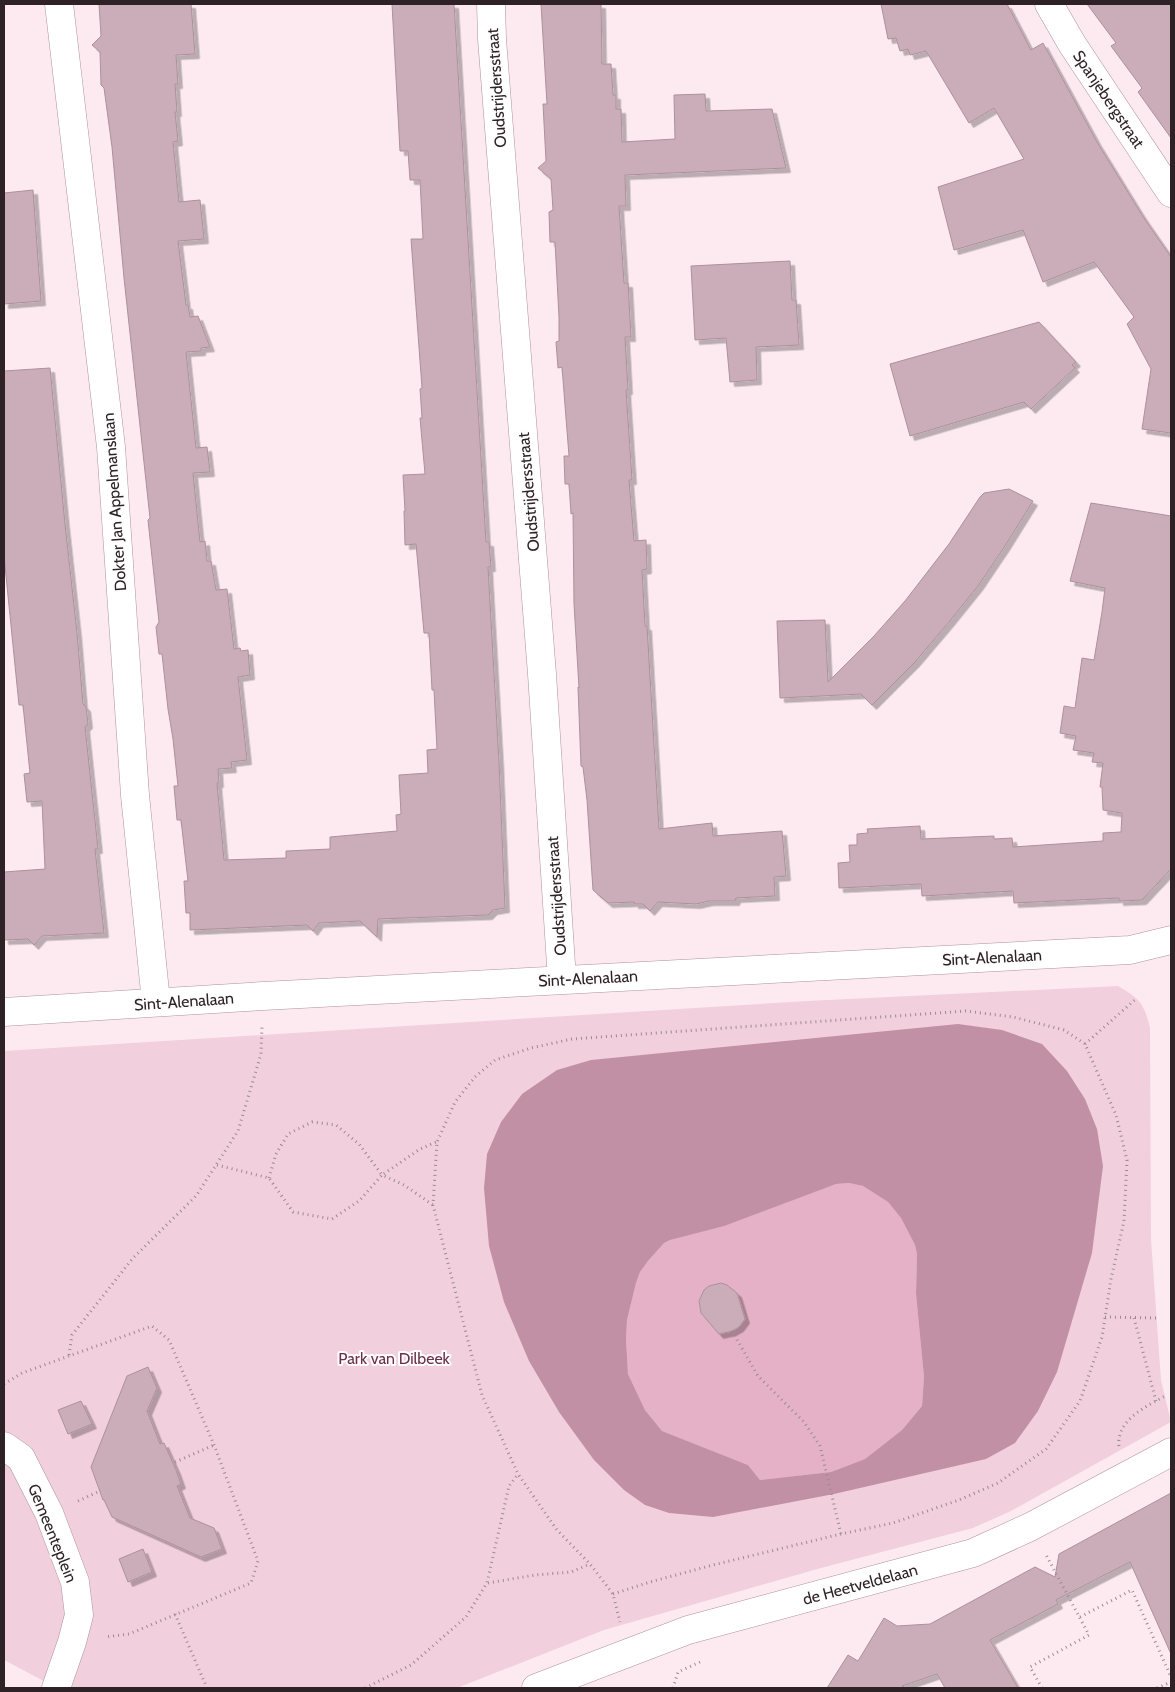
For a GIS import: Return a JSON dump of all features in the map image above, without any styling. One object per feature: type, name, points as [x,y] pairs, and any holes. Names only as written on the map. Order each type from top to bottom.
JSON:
[{"type":"street","name":"Dokter Jan Appelmanslaan","points":[[59,4],[111,447],[135,795],[156,1002]]},
{"type":"street","name":"Oudstrijdersstraat","points":[[491,4],[542,674],[562,980]]},
{"type":"street","name":"Spanjebergstraat","points":[[1049,4],[1072,44],[1171,193]]},
{"type":"street","name":"Sint-Alenalaan","points":[[4,1012],[263,996],[1130,950],[1171,940]]},
{"type":"street","name":"Gemeenteplein","points":[[4,1446],[21,1458],[49,1513],[75,1582],[79,1615],[56,1688]]},
{"type":"street","name":"de Heetveldelaan","points":[[536,1688],[688,1630],[973,1553],[1030,1527],[1171,1452]]},
{"type":"path","points":[[69,1356],[72,1336],[78,1328],[133,1258],[196,1196],[238,1131],[261,1054],[263,996]]},
{"type":"path","points":[[1085,1044],[1137,998]]},
{"type":"path","points":[[966,1011],[1013,1016],[1064,1030],[1085,1044],[1116,1114],[1127,1160],[1124,1221],[1102,1337],[1080,1401],[1046,1449],[998,1483],[959,1500],[893,1523],[704,1567],[614,1594],[590,1564],[557,1530],[518,1474],[482,1395],[434,1205],[437,1142],[455,1102],[475,1077],[495,1060],[530,1048],[572,1039],[966,1011]]},
{"type":"path","points":[[269,1178],[276,1154],[288,1134],[312,1122],[336,1125],[360,1144],[382,1175],[404,1185],[434,1205]]},
{"type":"path","points":[[217,1165],[269,1178],[293,1212],[332,1219],[359,1201],[382,1175],[420,1149],[437,1142]]},
{"type":"path","points":[[1105,1317],[1156,1318]]},
{"type":"path","points":[[1134,1318],[1156,1401]]},
{"type":"path","points":[[4,1384],[22,1373],[152,1326],[169,1340],[214,1445],[258,1561],[251,1582],[129,1634],[72,1642]]},
{"type":"path","points":[[732,1331],[758,1376],[804,1422],[820,1446],[841,1534]]},
{"type":"path","points":[[1120,1450],[1119,1441],[1128,1421],[1165,1396]]},
{"type":"path","points":[[175,1462],[214,1445]]},
{"type":"path","points":[[364,1688],[411,1665],[466,1617],[488,1583],[509,1486],[518,1474]]},
{"type":"path","points":[[88,1496],[100,1491]]},
{"type":"path","points":[[1030,1527],[1089,1635],[1030,1667],[1042,1688]]},
{"type":"path","points":[[488,1583],[535,1574],[570,1572],[590,1564]]},
{"type":"path","points":[[1079,1617],[1132,1590],[1171,1678]]},
{"type":"path","points":[[175,1614],[207,1688]]},
{"type":"path","points":[[673,1688],[678,1672],[700,1662]]},
{"type":"path","points":[[1157,1688],[1171,1682]]},
{"type":"green space","name":"Park van Dilbeek","points":[[1118,986],[1140,1002],[1146,1013],[1150,1028],[1151,1239],[1161,1380],[1171,1422],[1011,1511],[973,1528],[821,1568],[604,1630],[457,1688],[57,1688],[4,1660],[4,1051],[807,1001]]},
{"type":"shaded area","points":[[958,1024],[1002,1030],[1042,1044],[1067,1071],[1085,1099],[1097,1129],[1103,1166],[1092,1253],[1057,1372],[1038,1411],[1015,1443],[986,1459],[834,1494],[713,1517],[669,1513],[645,1505],[624,1490],[594,1460],[559,1412],[529,1361],[504,1302],[489,1246],[484,1188],[487,1154],[501,1122],[522,1094],[557,1070],[591,1060]],"holes":[[[849,1183],[863,1186],[888,1202],[901,1218],[915,1245],[917,1254],[916,1294],[924,1377],[922,1406],[902,1430],[865,1459],[831,1472],[760,1480],[748,1465],[662,1431],[645,1410],[628,1374],[627,1320],[636,1283],[640,1272],[648,1261],[664,1243],[670,1240],[724,1226],[836,1184]]]},
{"type":"shaded area","points":[[849,1183],[863,1186],[888,1202],[901,1218],[915,1245],[917,1254],[916,1294],[924,1377],[922,1406],[902,1430],[865,1459],[831,1472],[760,1480],[748,1465],[662,1431],[645,1410],[628,1374],[627,1320],[636,1283],[640,1272],[648,1261],[664,1243],[670,1240],[836,1184]]},
{"type":"building","points":[[99,4],[191,4],[195,54],[176,55],[178,84],[175,84],[177,112],[175,112],[178,141],[173,142],[179,202],[200,200],[204,239],[178,241],[186,305],[188,305],[190,317],[198,316],[210,347],[201,348],[201,351],[186,352],[196,448],[207,447],[210,472],[193,473],[200,542],[205,541],[207,561],[211,561],[216,590],[227,589],[234,649],[248,650],[250,675],[238,677],[247,760],[231,762],[232,768],[218,769],[219,783],[217,783],[224,860],[286,858],[286,851],[330,849],[330,837],[397,831],[396,815],[401,814],[399,775],[428,773],[427,750],[437,749],[429,633],[424,633],[416,544],[405,545],[403,475],[425,474],[420,418],[422,418],[420,389],[422,388],[411,239],[423,239],[420,180],[410,180],[408,151],[400,151],[392,4],[454,4],[486,542],[489,542],[491,567],[488,567],[505,908],[493,910],[488,915],[378,919],[377,937],[360,921],[319,923],[313,931],[307,925],[190,930],[190,913],[186,913],[184,881],[188,881],[181,820],[177,820],[174,786],[178,786],[173,739],[162,654],[159,654],[156,627],[159,622],[148,520],[150,518],[112,147],[104,88],[101,85],[100,52],[92,45],[101,36]]},
{"type":"building","points":[[541,4],[601,4],[602,64],[611,64],[613,95],[616,95],[616,109],[621,109],[622,142],[675,139],[674,95],[705,94],[706,111],[772,109],[786,168],[625,175],[626,206],[619,206],[624,283],[628,283],[631,337],[625,337],[628,390],[626,390],[632,480],[629,480],[634,541],[646,540],[647,569],[642,570],[659,829],[712,823],[713,836],[782,831],[786,876],[774,877],[775,896],[736,898],[735,901],[709,901],[696,904],[658,902],[650,911],[643,904],[634,904],[634,902],[608,903],[593,890],[587,800],[583,767],[581,766],[574,604],[573,513],[571,514],[569,484],[565,484],[564,456],[569,456],[562,367],[558,368],[556,342],[559,341],[559,317],[555,242],[550,242],[549,212],[553,210],[551,179],[538,168],[546,161],[543,104],[547,104]]},
{"type":"building","points":[[881,4],[1007,4],[1031,50],[1043,43],[1097,142],[1142,215],[1171,257],[1171,433],[1142,429],[1151,369],[1127,324],[1134,317],[1094,262],[1043,282],[1023,230],[954,250],[938,187],[1024,159],[994,108],[969,123],[926,51],[910,55],[908,49],[900,51],[896,38],[888,39]]},
{"type":"building","points":[[1087,4],[1171,4],[1171,138],[1138,92],[1142,88],[1111,46],[1116,43]]},
{"type":"building","points":[[33,190],[41,301],[4,304],[4,193]]},
{"type":"building","points":[[790,261],[792,300],[796,300],[799,345],[756,347],[757,380],[730,382],[726,338],[695,340],[691,266]]},
{"type":"building","points":[[1039,322],[1076,362],[1072,365],[1075,368],[1031,409],[1024,402],[910,436],[890,364]]},
{"type":"building","points":[[50,368],[83,704],[86,707],[88,724],[85,727],[98,849],[95,849],[104,933],[42,936],[34,945],[28,939],[4,940],[4,872],[45,869],[42,801],[27,802],[24,774],[30,773],[23,705],[19,705],[4,556],[4,371]]},
{"type":"building","points":[[1009,489],[1033,501],[1005,546],[978,586],[949,622],[915,662],[872,705],[861,694],[780,698],[777,621],[825,620],[828,682],[874,636],[905,601],[949,544],[980,497],[984,493]]},
{"type":"building","points":[[1091,503],[1171,516],[1171,869],[1142,900],[1119,901],[1119,898],[1014,903],[1013,891],[922,896],[921,884],[839,888],[838,863],[850,862],[849,845],[857,845],[857,834],[868,833],[867,829],[920,826],[921,839],[994,836],[994,839],[1012,838],[1013,847],[1103,841],[1103,833],[1121,832],[1122,813],[1103,810],[1102,787],[1100,787],[1103,763],[1092,762],[1094,753],[1073,750],[1076,736],[1060,733],[1064,706],[1075,708],[1082,658],[1094,660],[1102,612],[1105,588],[1070,581]]},
{"type":"building","points":[[721,1283],[737,1293],[745,1319],[739,1327],[719,1334],[701,1313],[699,1301],[704,1290],[709,1286]]},
{"type":"building","points":[[148,1367],[157,1388],[147,1411],[160,1444],[164,1443],[176,1470],[181,1484],[177,1486],[190,1518],[214,1528],[222,1549],[201,1557],[112,1517],[103,1500],[91,1467],[127,1376]]},
{"type":"building","points":[[81,1401],[92,1424],[68,1434],[58,1410]]},
{"type":"building","points":[[1171,1493],[1171,1654],[1130,1562],[1056,1600],[1058,1604],[990,1640],[1018,1688],[945,1688],[937,1674],[902,1686],[906,1688],[827,1688],[848,1655],[858,1661],[884,1618],[897,1626],[930,1624],[1035,1567],[1055,1577],[1059,1554]]},
{"type":"building","points":[[143,1549],[152,1572],[128,1582],[119,1559]]}]
